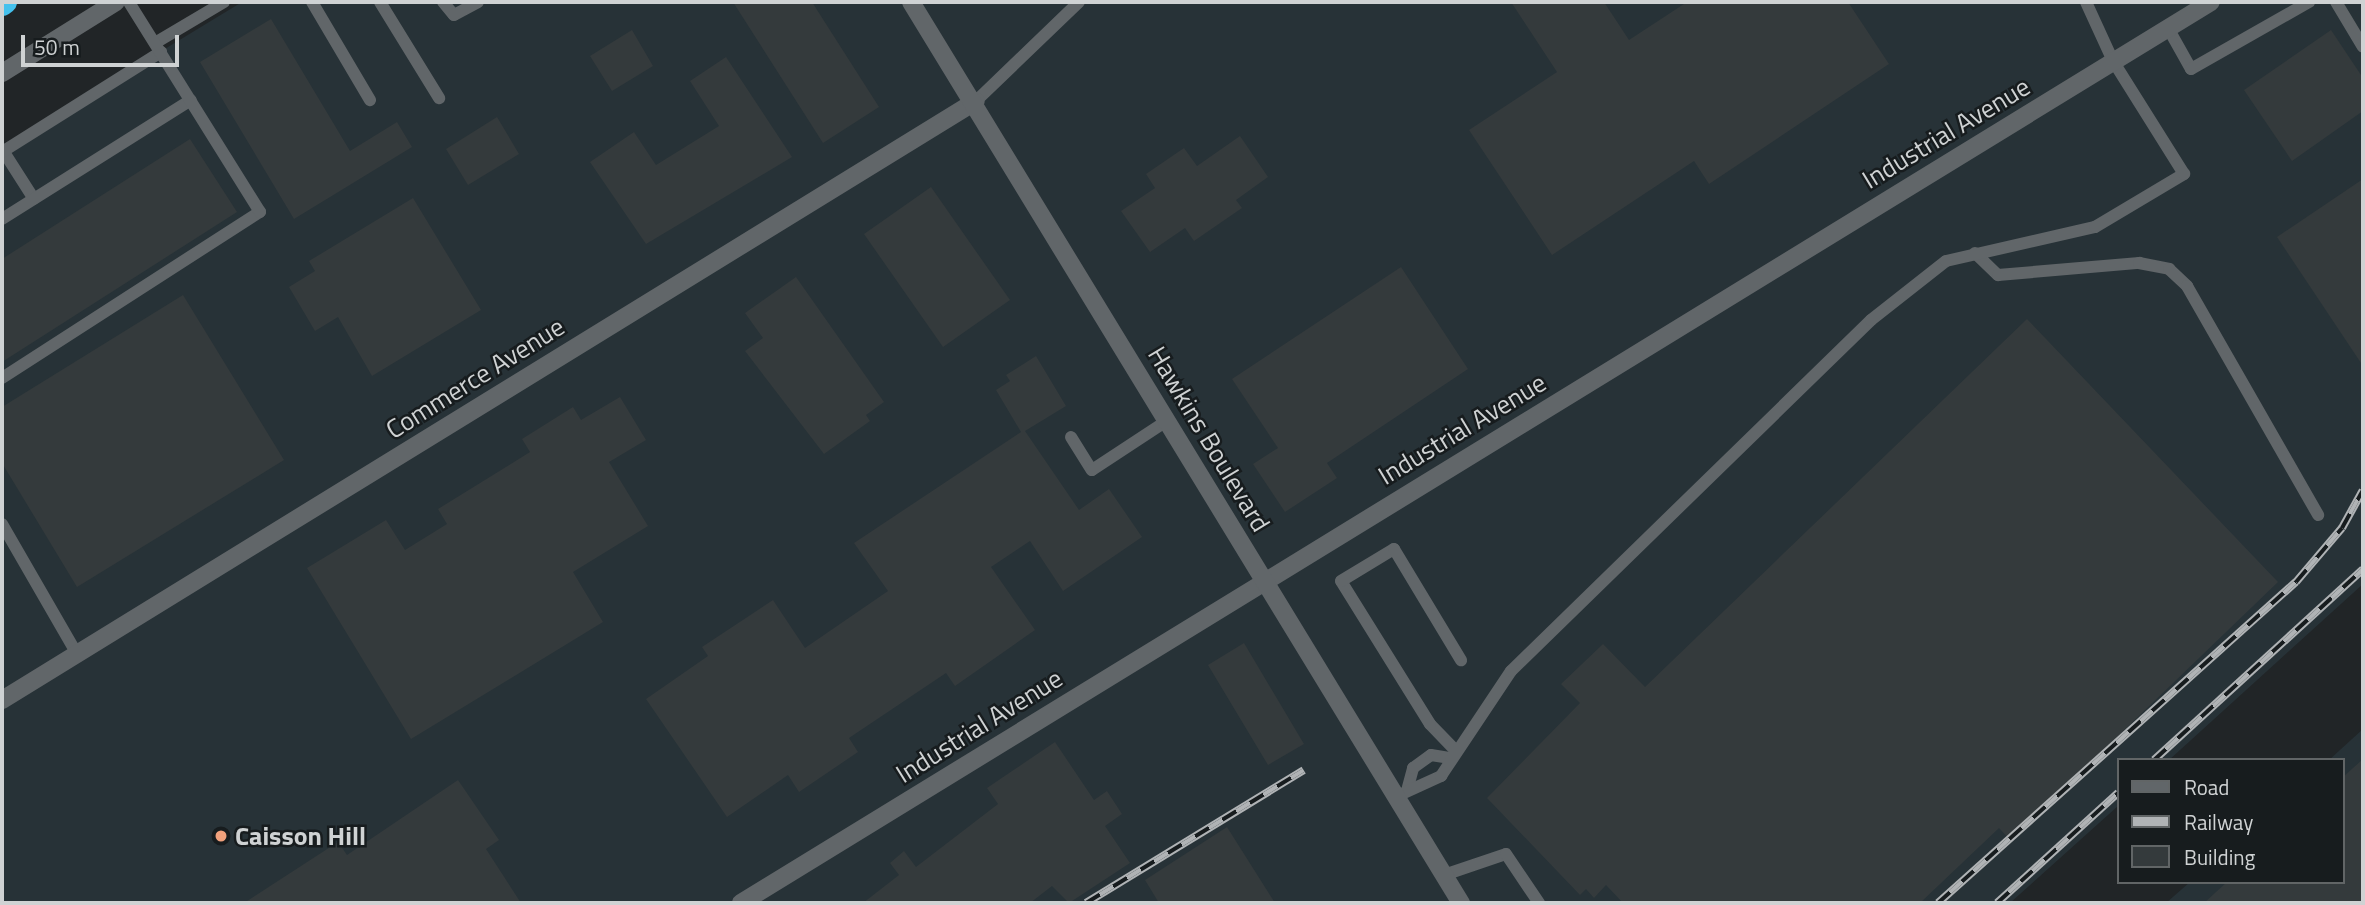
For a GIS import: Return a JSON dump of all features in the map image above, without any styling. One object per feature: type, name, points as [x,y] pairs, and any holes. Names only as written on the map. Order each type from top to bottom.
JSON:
[{"type":"highway","points":[[2,5],[6,2]]},
{"type":"street","points":[[2,73],[116,2]]},
{"type":"street","name":"Hawkins Boulevard","points":[[911,2],[976,101],[1264,581],[1402,792],[1444,876],[1461,903]]},
{"type":"street","name":"Industrial Avenue","points":[[741,903],[2211,2]]},
{"type":"street","name":"Commerce Avenue","points":[[2,700],[976,101]]},
{"type":"lane","points":[[2,378],[257,217],[259,208],[129,2]]},
{"type":"lane","points":[[34,199],[2,151],[224,2]]},
{"type":"lane","points":[[312,2],[370,100]]},
{"type":"lane","points":[[380,2],[439,98]]},
{"type":"lane","points":[[443,2],[454,15],[478,2]]},
{"type":"lane","points":[[976,101],[1079,2]]},
{"type":"lane","points":[[1402,792],[1427,786],[1453,755],[1511,671],[1723,458],[1871,320],[1947,261],[2095,227],[2184,174],[2113,61],[2086,2]]},
{"type":"lane","points":[[2168,28],[2192,69],[2309,2]]},
{"type":"lane","points":[[2336,2],[2363,47]]},
{"type":"lane","points":[[2,219],[191,100]]},
{"type":"lane","points":[[1975,253],[1998,275],[2139,262],[2169,270],[2194,298],[2318,515]]},
{"type":"lane","points":[[1071,437],[1092,470],[1168,420]]},
{"type":"lane","points":[[2,524],[77,654]]},
{"type":"lane","points":[[1453,755],[1430,724],[1341,581],[1394,549],[1461,660]]},
{"type":"lane","points":[[1402,792],[1413,768],[1431,755],[1453,755]]},
{"type":"lane","points":[[1444,876],[1506,854],[1539,903]]},
{"type":"shaded area","points":[[242,2],[2363,2],[2363,584],[2171,758],[2116,758],[2116,808],[2010,903],[2,903],[2,148]]},
{"type":"shaded area","points":[[2363,729],[2363,903],[2166,903],[2188,884],[2344,884],[2344,758],[2331,758]]},
{"type":"building","points":[[733,2],[812,2],[879,107],[823,143]]},
{"type":"building","points":[[1511,2],[1604,2],[1629,40],[1687,2],[1848,2],[1889,64],[1709,184],[1694,161],[1552,255],[1469,130],[1557,72]]},
{"type":"building","points":[[271,19],[350,151],[397,122],[412,147],[294,219],[200,62]]},
{"type":"building","points":[[632,30],[653,66],[612,91],[590,56]]},
{"type":"building","points":[[2331,30],[2363,78],[2363,111],[2292,161],[2244,90]]},
{"type":"building","points":[[726,57],[792,157],[646,244],[590,162],[634,132],[656,165],[719,126],[690,81]]},
{"type":"building","points":[[497,117],[519,154],[468,185],[446,149]]},
{"type":"building","points":[[1240,136],[1268,177],[1236,200],[1242,208],[1194,241],[1185,228],[1150,252],[1121,211],[1155,188],[1146,174],[1184,148],[1197,166]]},
{"type":"building","points":[[190,139],[237,212],[2,362],[2,259]]},
{"type":"building","points":[[2363,179],[2363,366],[2277,237]]},
{"type":"building","points":[[931,187],[1010,300],[943,347],[864,234]]},
{"type":"building","points":[[413,198],[481,310],[372,376],[338,317],[315,331],[289,287],[315,271],[309,261]]},
{"type":"building","points":[[1401,267],[1468,369],[1327,463],[1337,478],[1285,512],[1253,464],[1278,448],[1232,379]]},
{"type":"building","points":[[796,277],[884,402],[866,415],[870,421],[824,454],[745,351],[763,338],[745,313]]},
{"type":"building","points":[[183,295],[284,460],[77,587],[2,463],[2,407]]},
{"type":"building","points":[[2027,319],[2278,582],[2010,840],[1999,828],[1920,903],[1623,903],[1606,885],[1594,898],[1586,889],[1580,895],[1487,798],[1580,703],[1561,684],[1603,644],[1645,687]]},
{"type":"building","points":[[1036,356],[1066,406],[1025,431],[1079,510],[1109,489],[1142,537],[1063,591],[1030,541],[991,567],[1035,630],[955,686],[946,673],[849,738],[858,752],[799,792],[788,775],[727,817],[646,699],[708,656],[702,647],[773,600],[805,648],[888,591],[854,543],[1021,432],[996,390],[1010,381],[1006,375]]},
{"type":"building","points":[[620,397],[646,440],[609,462],[648,526],[573,572],[603,622],[411,739],[307,568],[386,520],[405,550],[447,524],[438,509],[530,452],[522,439],[573,407],[581,420]]},
{"type":"building","points":[[1244,643],[1304,744],[1268,765],[1208,665]]},
{"type":"building","points":[[1055,742],[1094,800],[1107,791],[1122,814],[1105,826],[1130,863],[1069,903],[1052,886],[1030,903],[863,903],[899,875],[890,863],[904,851],[916,867],[998,804],[987,788]]},
{"type":"building","points":[[2363,759],[2363,903],[2204,903],[2225,884],[2344,884],[2344,776]]},
{"type":"building","points":[[458,780],[499,840],[486,849],[521,903],[244,903],[338,842],[347,855]]},
{"type":"building","points":[[1227,827],[1275,903],[1159,903],[1145,880]]},
{"type":"railway","points":[[1938,903],[2296,582],[2342,528],[2363,490]]},
{"type":"railway","points":[[2156,758],[2363,569]]},
{"type":"railway","points":[[1086,903],[1304,770]]},
{"type":"railway","points":[[1997,903],[2116,795]]},
{"type":"place","name":"Caisson Hill","points":[[221,836]]}]
